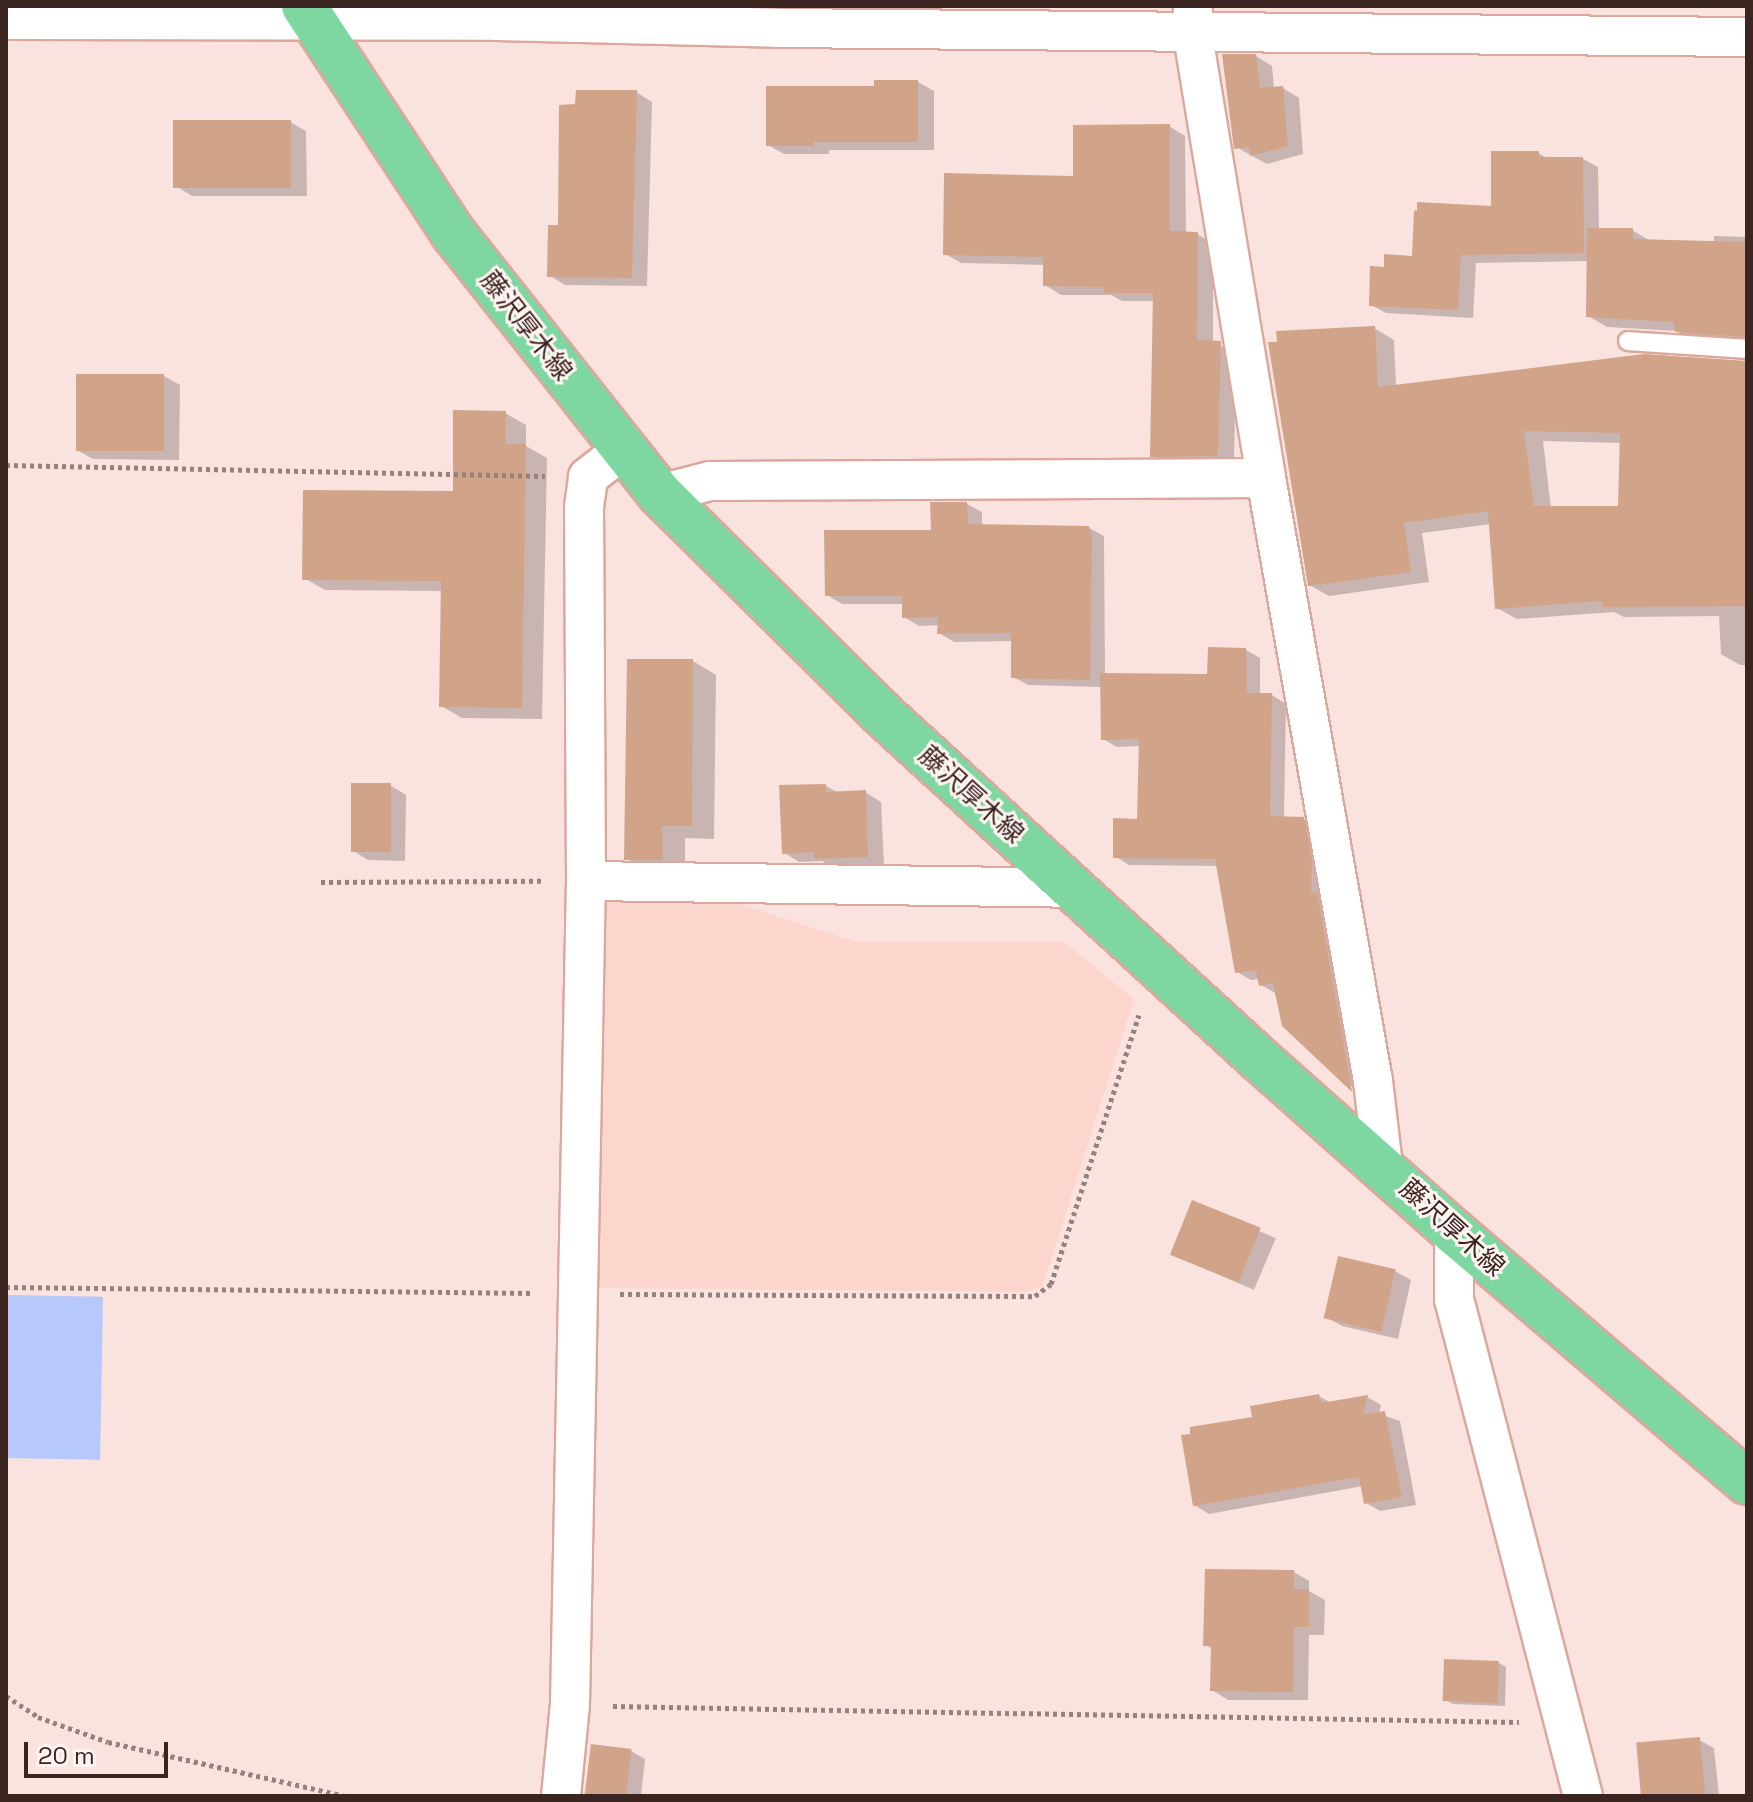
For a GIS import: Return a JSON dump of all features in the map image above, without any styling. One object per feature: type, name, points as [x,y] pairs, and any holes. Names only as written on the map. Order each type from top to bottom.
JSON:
[{"type":"main road","name":"藤沢厚木線","points":[[308,14],[453,233],[660,494],[880,712],[1156,964],[1454,1232],[1747,1482]]},
{"type":"street","points":[[6,20],[497,13],[777,28],[1192,18],[1747,37]]},
{"type":"street","points":[[1192,18],[1266,478],[1370,1065],[1383,1166]]},
{"type":"street","points":[[561,1796],[570,1705],[586,881],[584,507],[588,477],[624,449]]},
{"type":"street","points":[[660,494],[710,481],[1266,478]]},
{"type":"street","points":[[586,881],[1073,888]]},
{"type":"street","points":[[1454,1232],[1454,1299],[1583,1796]]},
{"type":"lane","points":[[1628,341],[1747,349]]},
{"type":"path","points":[[6,465],[588,477]]},
{"type":"path","points":[[321,882],[586,881]]},
{"type":"path","points":[[6,1287],[1035,1296],[1051,1284],[1156,964]]},
{"type":"path","points":[[6,1696],[38,1717],[108,1742],[345,1796]]},
{"type":"path","points":[[570,1705],[1564,1723]]},
{"type":"shaded area","points":[[607,894],[717,897],[856,942],[1064,942],[1134,999],[1043,1285],[1028,1292],[598,1288],[594,1284],[601,902]]},
{"type":"shaded area","points":[[6,1295],[103,1297],[100,1460],[6,1458]]},
{"type":"building","points":[[1222,54],[1256,54],[1260,88],[1283,86],[1288,146],[1250,156],[1249,147],[1234,149]]},
{"type":"building","points":[[874,80],[918,80],[918,142],[814,142],[814,146],[766,146],[766,86],[874,86]]},
{"type":"building","points":[[576,90],[637,90],[632,278],[547,277],[548,225],[558,225],[559,105],[575,104]]},
{"type":"building","points":[[173,120],[291,120],[291,188],[173,188]]},
{"type":"building","points":[[1170,124],[1170,231],[1198,232],[1197,340],[1221,341],[1218,456],[1150,457],[1153,293],[1104,293],[1104,287],[1043,286],[1043,257],[943,255],[944,173],[1073,176],[1073,125]]},
{"type":"building","points":[[1491,151],[1539,151],[1539,157],[1583,157],[1584,253],[1461,255],[1458,310],[1369,306],[1370,266],[1384,267],[1384,254],[1412,256],[1417,202],[1491,206]]},
{"type":"building","points":[[1587,228],[1633,228],[1633,239],[1747,242],[1747,337],[1675,332],[1674,322],[1586,317]]},
{"type":"building","points":[[1375,326],[1378,387],[1644,354],[1747,361],[1747,606],[1602,607],[1602,601],[1495,609],[1488,511],[1404,523],[1411,572],[1308,586],[1268,342],[1277,342],[1276,331]],"holes":[[[1524,431],[1620,433],[1618,506],[1534,506]]]},
{"type":"building","points":[[76,374],[164,374],[164,451],[76,451]]},
{"type":"building","points":[[453,410],[506,411],[506,444],[526,444],[522,708],[439,707],[441,581],[302,580],[303,490],[453,491]]},
{"type":"building","points":[[930,502],[967,502],[968,524],[1089,526],[1092,538],[1090,680],[1011,678],[1011,633],[937,634],[938,617],[902,618],[902,596],[825,596],[824,530],[931,530]]},
{"type":"building","points":[[1208,647],[1246,648],[1247,693],[1272,693],[1270,816],[1304,817],[1312,862],[1311,893],[1317,892],[1352,1092],[1282,1026],[1273,983],[1259,986],[1256,970],[1235,973],[1215,859],[1113,858],[1113,818],[1137,819],[1139,739],[1101,740],[1100,673],[1207,674]]},
{"type":"building","points":[[627,659],[693,659],[692,826],[662,826],[663,860],[624,860]]},
{"type":"building","points":[[351,783],[391,783],[391,852],[351,852]]},
{"type":"building","points":[[826,784],[826,792],[866,790],[868,857],[814,859],[814,852],[782,854],[779,785]]},
{"type":"building","points":[[1192,1200],[1261,1228],[1239,1282],[1170,1255]]},
{"type":"building","points":[[1338,1256],[1395,1269],[1381,1332],[1324,1318]]},
{"type":"building","points":[[1319,1394],[1321,1403],[1368,1395],[1363,1414],[1385,1411],[1402,1497],[1364,1504],[1359,1477],[1193,1506],[1181,1435],[1190,1434],[1190,1427],[1252,1417],[1250,1406]]},
{"type":"building","points":[[1205,1569],[1294,1570],[1294,1589],[1309,1589],[1309,1627],[1294,1627],[1293,1692],[1210,1691],[1211,1646],[1203,1646]]},
{"type":"building","points":[[1444,1659],[1499,1661],[1498,1703],[1443,1701]]},
{"type":"building","points":[[1700,1737],[1705,1794],[1641,1796],[1636,1743]]},
{"type":"building","points":[[591,1744],[632,1749],[626,1796],[585,1796]]}]
